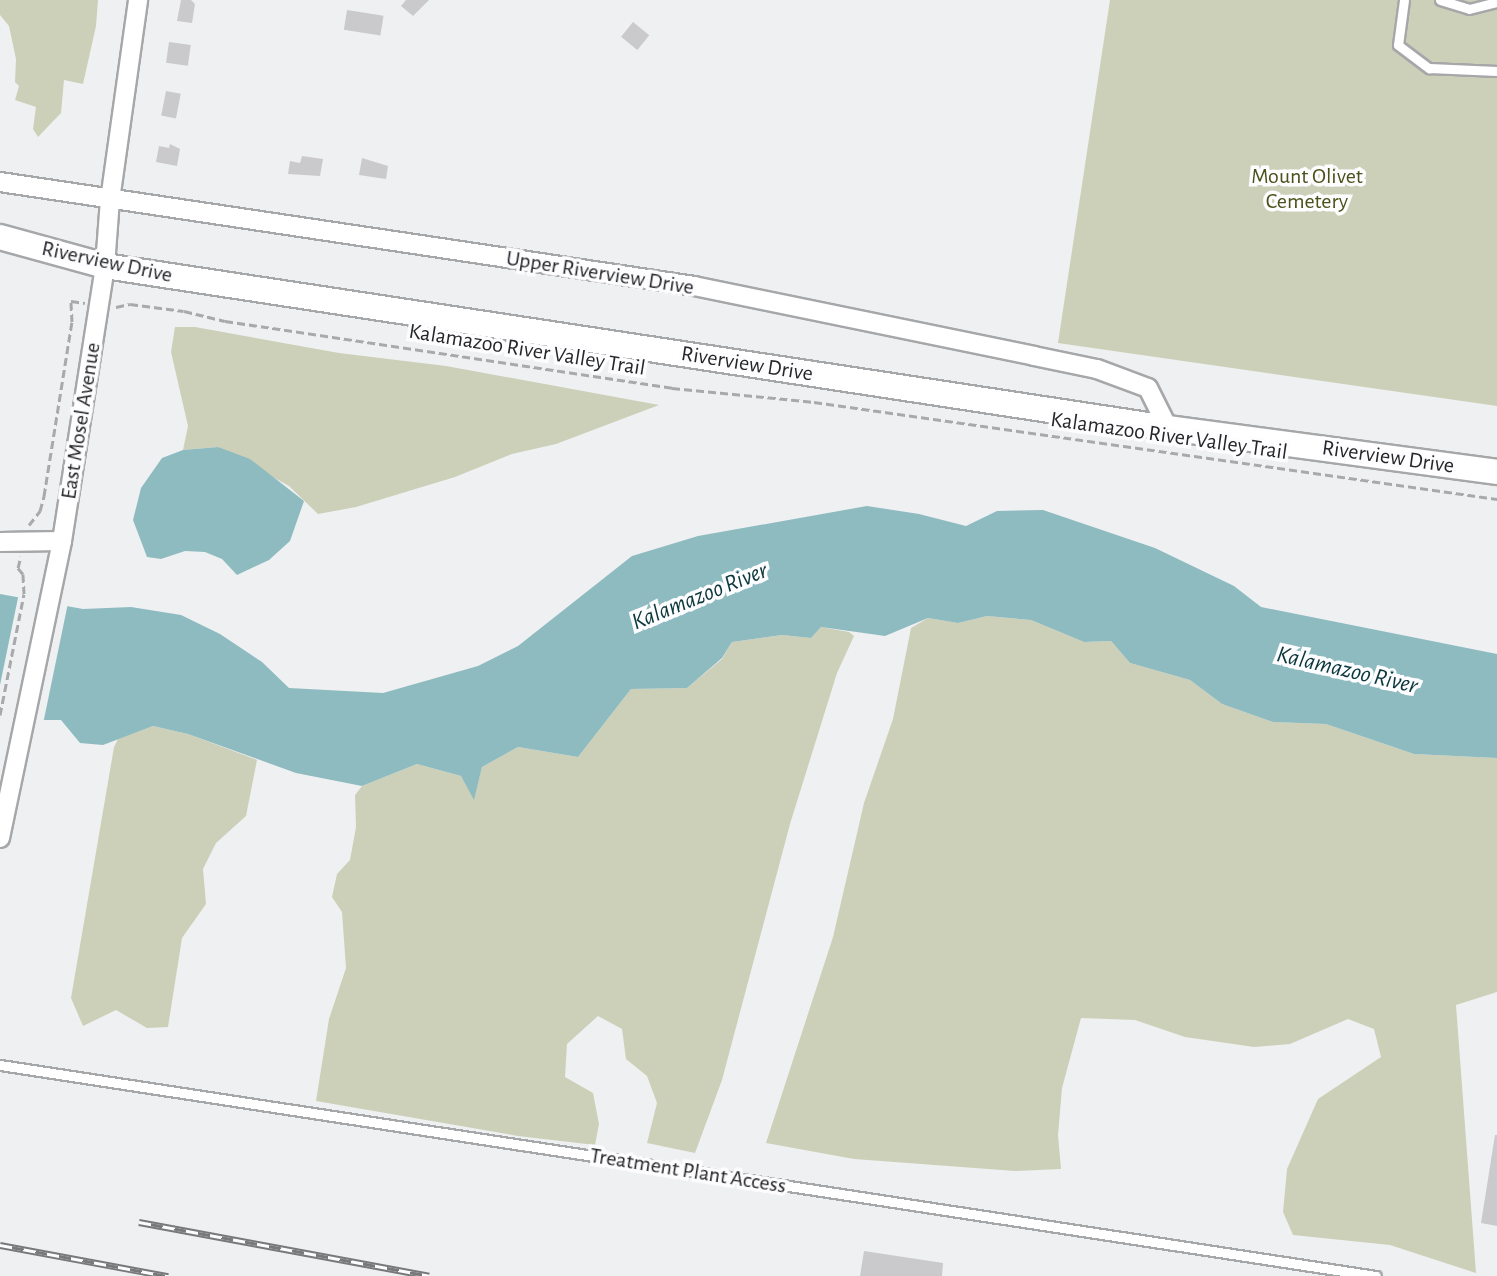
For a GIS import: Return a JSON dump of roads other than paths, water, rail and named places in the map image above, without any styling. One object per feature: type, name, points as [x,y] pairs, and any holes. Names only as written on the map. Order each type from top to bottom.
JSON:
[{"type":"street","name":"East Mosel Avenue","points":[[0,838],[62,541],[105,266],[110,200],[138,0]]},
{"type":"street","name":"Upper Riverview Drive","points":[[0,182],[694,286],[1065,363],[1148,388],[1168,428]]},
{"type":"street","name":"Riverview Drive","points":[[0,237],[105,266],[1168,428],[1497,472]]},
{"type":"street","points":[[0,542],[62,541]]},
{"type":"lane","points":[[1404,0],[1398,45],[1429,68],[1497,71]]},
{"type":"lane","points":[[1440,0],[1469,9],[1497,2]]},
{"type":"lane","name":"Treatment Plant Access","points":[[0,1065],[1376,1276]]},
{"type":"water","points":[[218,447],[250,459],[304,501],[290,541],[269,560],[237,575],[222,559],[205,552],[185,551],[161,559],[147,557],[133,520],[141,488],[162,458],[183,450]]},
{"type":"water","name":"Kalamazoo River","points":[[867,506],[919,514],[966,526],[997,511],[1043,510],[1155,548],[1234,586],[1261,607],[1497,654],[1497,758],[1414,754],[1326,724],[1273,722],[1222,704],[1190,680],[1130,663],[1111,641],[1084,642],[1031,620],[987,616],[958,623],[928,618],[885,636],[821,627],[811,638],[782,635],[732,642],[722,658],[687,688],[631,689],[578,757],[518,747],[482,767],[474,800],[461,776],[417,764],[362,786],[296,773],[188,734],[153,726],[103,745],[80,743],[61,720],[0,720],[0,594],[83,609],[131,607],[181,615],[220,634],[262,662],[289,688],[383,693],[478,666],[518,646],[632,556],[698,536]]},
{"type":"railway","points":[[139,1222],[429,1276]]},
{"type":"railway","points":[[0,1245],[168,1276]]},
{"type":"park label","name":"Mount Olivet Cemetery","points":[[1307,188]]}]
